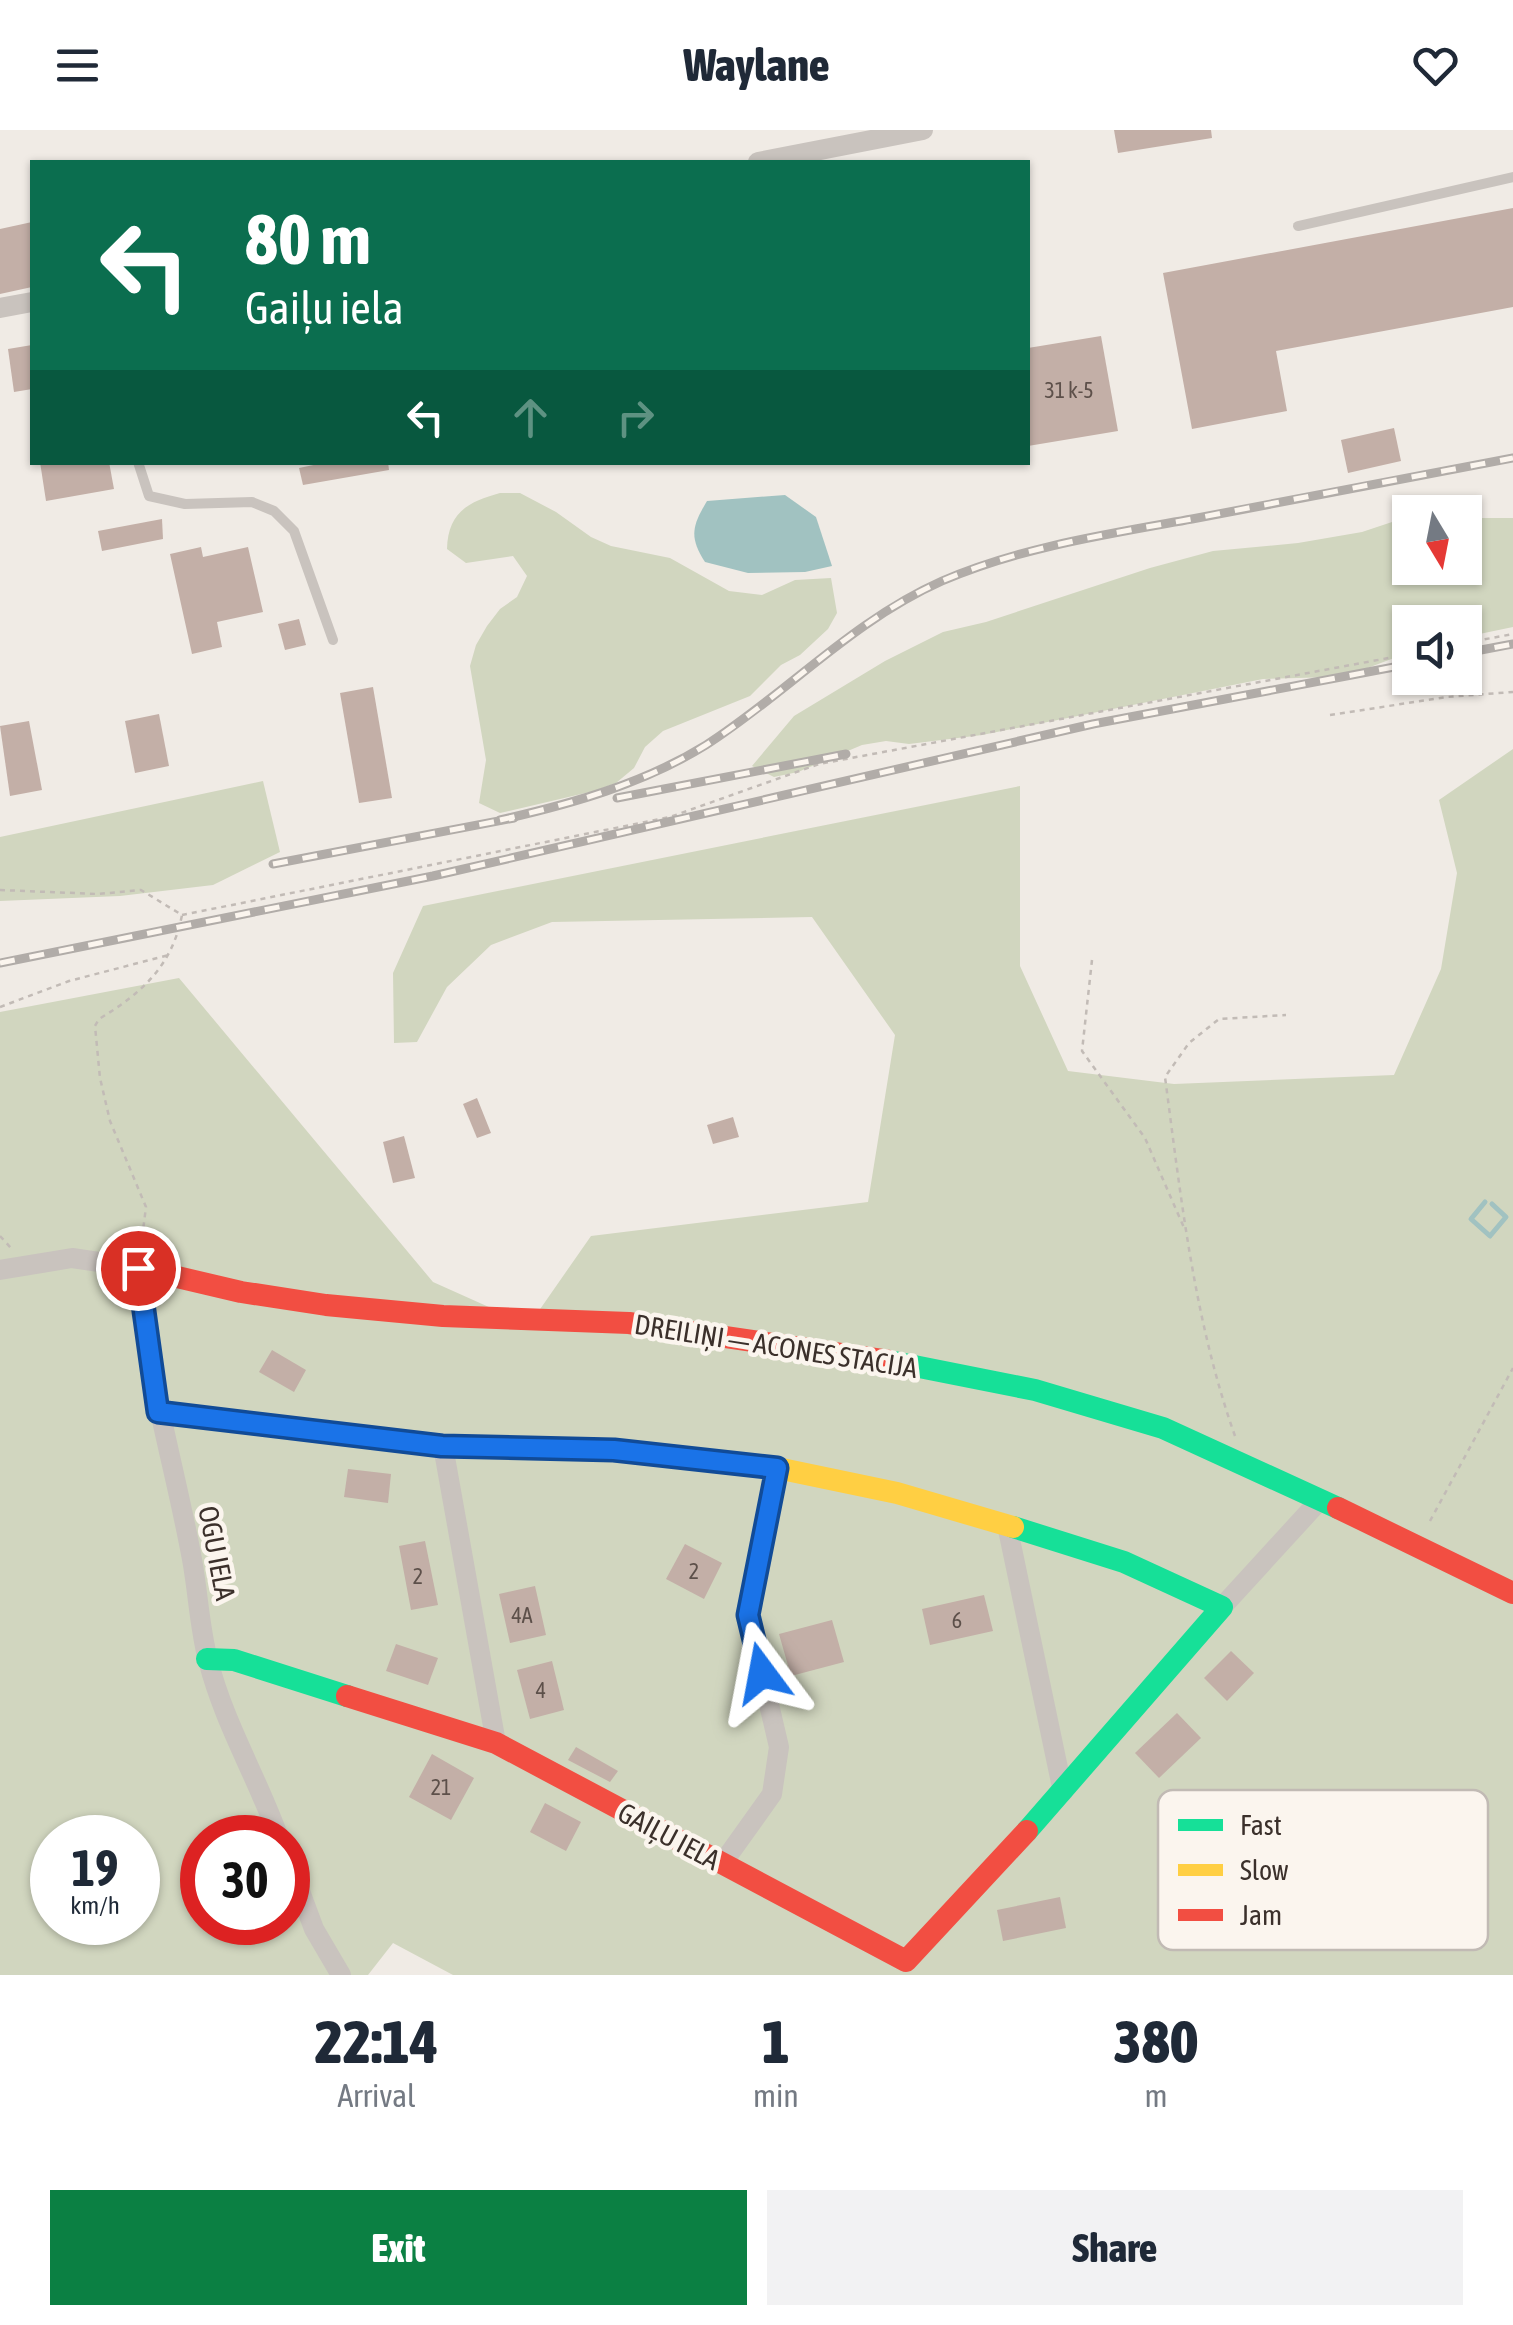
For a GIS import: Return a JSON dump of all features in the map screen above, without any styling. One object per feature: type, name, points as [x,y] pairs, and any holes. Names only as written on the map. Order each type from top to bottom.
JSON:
[{"type":"street","points":[[768,160],[923,130]]},
{"type":"street","points":[[0,308],[30,302]]},
{"type":"street","name":"DREILIŅI — ACONES STACIJA","points":[[0,1270],[72,1258],[326,1305],[443,1316],[630,1323],[880,1360],[1035,1390],[1162,1428],[1417,1544],[1513,1593]]},
{"type":"street","name":"OGU IELA","points":[[138,1268],[158,1412],[191,1554],[207,1659],[232,1732],[271,1815]]},
{"type":"street","points":[[158,1412],[442,1446],[614,1450],[777,1468],[897,1493],[1007,1525],[1124,1562],[1222,1607]]},
{"type":"street","points":[[442,1446],[496,1743]]},
{"type":"street","points":[[722,1864],[772,1794],[779,1746],[748,1615],[777,1468]]},
{"type":"street","name":"GAIĻU IELA","points":[[207,1659],[234,1660],[496,1743],[906,1961],[1062,1792],[1319,1501]]},
{"type":"street","points":[[1007,1525],[1062,1792]]},
{"type":"street","points":[[310,1918],[341,1975]]},
{"type":"lane","points":[[1298,226],[1513,177]]},
{"type":"lane","points":[[139,465],[149,496],[185,504],[252,502],[274,510],[294,531],[333,640]]},
{"type":"path","points":[[1482,640],[1513,634]]},
{"type":"path","points":[[0,890],[98,894],[141,890],[182,915],[670,817],[819,764],[1392,657]]},
{"type":"path","points":[[1330,715],[1447,697],[1513,692]]},
{"type":"path","points":[[138,1268],[146,1206],[110,1121],[100,1078],[95,1026],[98,1019],[144,988],[170,955],[182,915]]},
{"type":"path","points":[[0,1007],[69,981],[170,955]]},
{"type":"path","points":[[1092,960],[1082,1051],[1144,1138],[1187,1236]]},
{"type":"path","points":[[1238,1462],[1237,1442],[1213,1374],[1187,1236],[1165,1077],[1189,1042],[1219,1019],[1286,1015]]},
{"type":"path","points":[[1417,1544],[1513,1368]]},
{"type":"green space","points":[[500,493],[520,493],[591,537],[611,546],[670,558],[729,591],[762,595],[795,580],[831,578],[837,613],[828,629],[800,655],[781,665],[750,696],[663,731],[645,747],[634,768],[616,783],[500,813],[479,803],[486,760],[470,666],[487,626],[500,609],[517,597],[527,576],[513,556],[466,563],[447,549],[451,526],[462,511],[478,500]]},
{"type":"green space","points":[[1482,518],[1513,518],[1513,627],[1482,633],[1482,605],[1392,605],[1392,659],[1357,672],[1334,677],[1263,679],[982,735],[862,745],[798,772],[774,777],[752,766],[794,716],[885,661],[943,632],[1213,551],[1362,532],[1392,522],[1392,585],[1482,585]]},
{"type":"green space","points":[[1513,749],[1513,1975],[453,1975],[393,1943],[368,1975],[0,1975],[0,1012],[179,978],[433,1282],[529,1325],[591,1236],[868,1202],[895,1035],[812,917],[552,922],[491,945],[447,987],[417,1042],[394,1043],[393,973],[423,906],[1020,786],[1020,966],[1068,1071],[1174,1084],[1394,1075],[1441,969],[1457,873],[1439,800]]},
{"type":"green space","points":[[263,781],[280,852],[213,885],[120,896],[0,901],[0,837]]},
{"type":"water","points":[[785,495],[816,517],[832,566],[805,572],[748,573],[705,562],[694,532],[707,501]]},
{"type":"building","points":[[1114,130],[1211,130],[1212,138],[1118,153]]},
{"type":"building","points":[[1513,208],[1513,307],[1276,351],[1287,411],[1192,429],[1163,273]]},
{"type":"building","points":[[30,222],[30,287],[0,294],[0,229]]},
{"type":"building","points":[[1101,336],[1118,431],[1030,446],[1030,348]]},
{"type":"building","points":[[30,345],[30,389],[14,392],[8,349]]},
{"type":"building","points":[[1394,428],[1401,461],[1348,473],[1341,440]]},
{"type":"building","points":[[40,465],[110,465],[114,489],[46,501]]},
{"type":"building","points":[[388,465],[389,470],[303,485],[299,468]]},
{"type":"building","points":[[162,519],[163,539],[102,551],[98,531]]},
{"type":"building","points":[[201,547],[203,557],[248,547],[263,612],[217,622],[222,647],[192,654],[170,554]]},
{"type":"building","points":[[299,619],[306,645],[285,650],[278,624]]},
{"type":"building","points":[[373,687],[392,798],[359,803],[340,693]]},
{"type":"building","points":[[159,714],[169,766],[135,773],[125,721]]},
{"type":"building","points":[[29,721],[42,790],[10,796],[0,726]]},
{"type":"building","points":[[477,1098],[491,1133],[477,1138],[463,1104]]},
{"type":"building","points":[[733,1117],[739,1137],[713,1144],[707,1125]]},
{"type":"building","points":[[404,1136],[415,1178],[393,1183],[383,1142]]},
{"type":"building","points":[[272,1350],[306,1370],[294,1392],[259,1372]]},
{"type":"building","points":[[348,1469],[391,1474],[388,1503],[344,1497]]},
{"type":"building","points":[[425,1541],[438,1605],[411,1610],[399,1546]]},
{"type":"building","points":[[685,1544],[722,1563],[704,1599],[666,1579]]},
{"type":"building","points":[[535,1586],[546,1635],[510,1643],[499,1594]]},
{"type":"building","points":[[984,1595],[993,1631],[930,1645],[922,1609]]},
{"type":"building","points":[[832,1620],[844,1662],[791,1676],[779,1634]]},
{"type":"building","points":[[396,1644],[438,1658],[428,1685],[386,1671]]},
{"type":"building","points":[[1231,1651],[1254,1673],[1227,1701],[1204,1678]]},
{"type":"building","points":[[552,1661],[564,1710],[530,1719],[517,1670]]},
{"type":"building","points":[[1177,1713],[1201,1738],[1159,1778],[1135,1753]]},
{"type":"building","points":[[576,1747],[618,1771],[610,1782],[568,1760]]},
{"type":"building","points":[[432,1754],[474,1778],[451,1820],[409,1797]]},
{"type":"building","points":[[545,1803],[581,1822],[566,1851],[530,1832]]},
{"type":"building","points":[[1060,1897],[1066,1928],[1003,1941],[997,1910]]},
{"type":"waterway","points":[[1485,1202],[1471,1219],[1490,1236],[1506,1217],[1492,1204]]},
{"type":"railway","points":[[500,820],[606,791],[682,759],[736,725],[879,616],[909,597],[972,569],[1097,536],[1513,458]]},
{"type":"railway","points":[[1482,650],[1513,644]]},
{"type":"railway","points":[[0,963],[433,876],[1093,724],[1392,667]]},
{"type":"railway","points":[[617,798],[846,754]]},
{"type":"railway","points":[[273,864],[514,818]]},
{"type":"traffic: fast","points":[[889,1361],[1035,1390],[1163,1428],[1338,1508]]},
{"type":"traffic: fast","points":[[1013,1527],[1124,1562],[1222,1607],[1027,1831]]},
{"type":"traffic: fast","points":[[207,1659],[234,1660],[347,1696]]},
{"type":"traffic: slow","points":[[158,1412],[443,1446],[613,1450],[777,1468],[897,1493],[1013,1527]]},
{"type":"traffic: jam","points":[[139,1268],[241,1292],[326,1305],[443,1316],[629,1323],[889,1361]]},
{"type":"traffic: jam","points":[[1338,1508],[1513,1593]]},
{"type":"traffic: jam","points":[[347,1696],[496,1743],[906,1961],[1027,1831]]},
{"type":"route","points":[[138,1268],[158,1412],[442,1446],[614,1450],[777,1468],[748,1615],[762,1673]]}]
